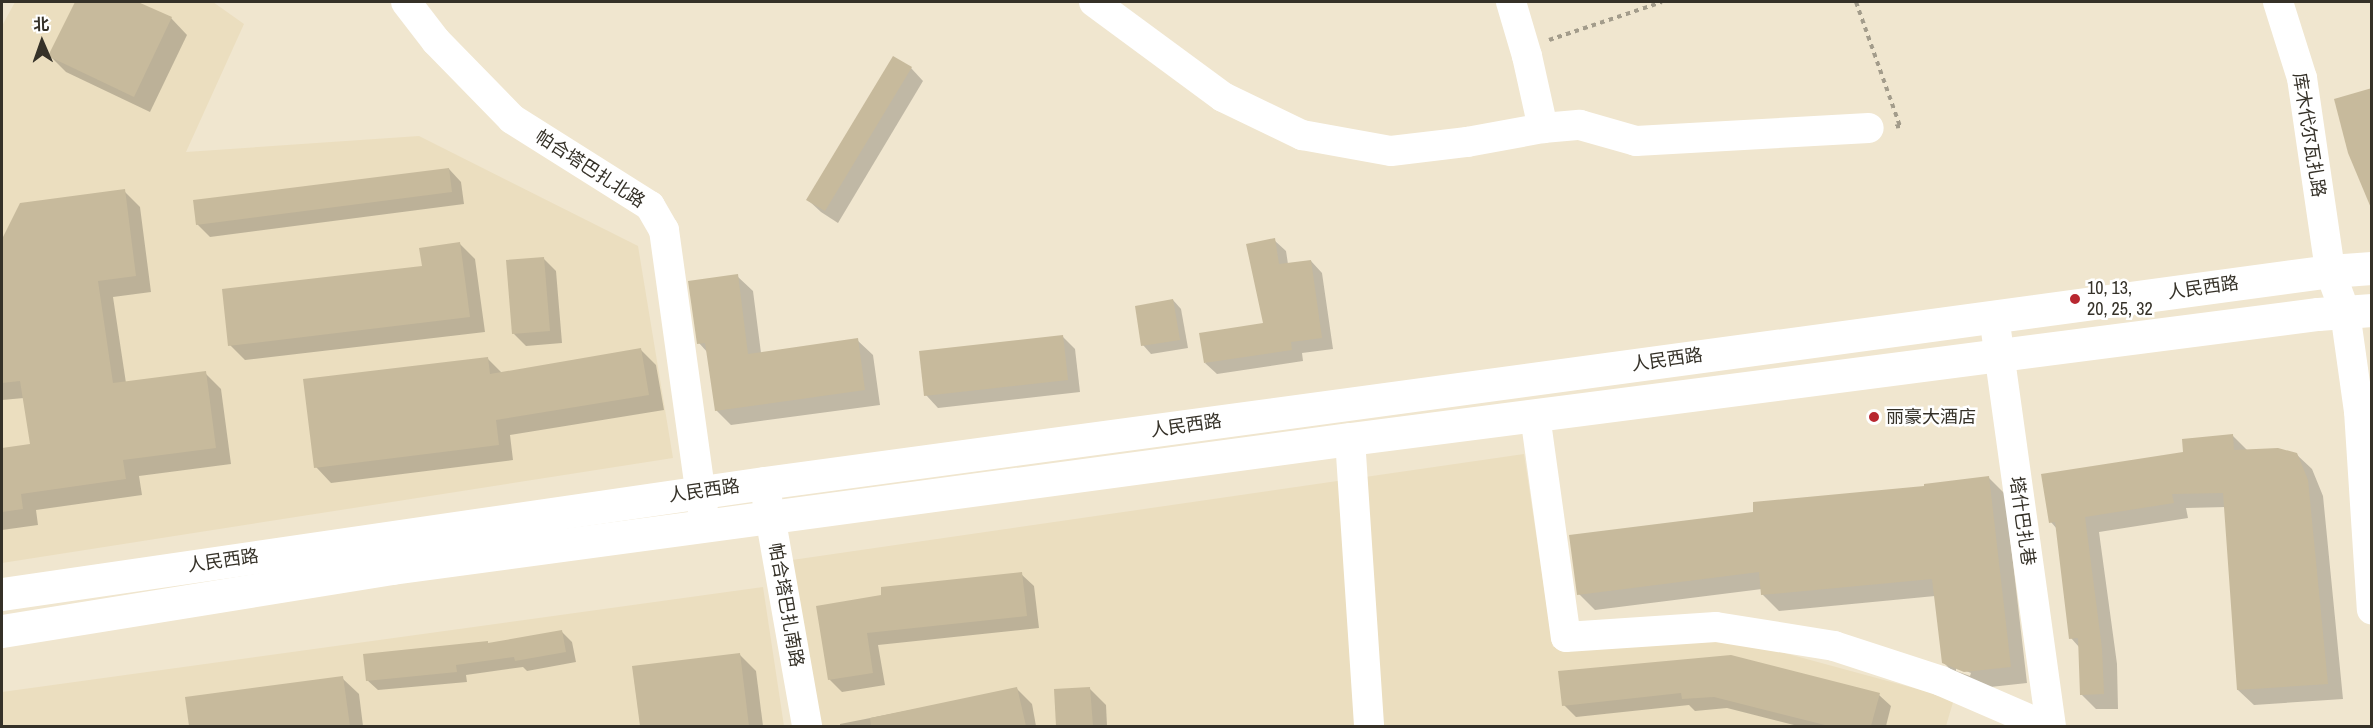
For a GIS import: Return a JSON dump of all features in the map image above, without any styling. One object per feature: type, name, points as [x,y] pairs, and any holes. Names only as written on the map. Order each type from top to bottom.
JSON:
[{"type":"main road","name":"人民西路","points":[[2,594],[764,483],[2330,271],[2372,268]]},
{"type":"main road","name":"人民西路","points":[[2,631],[392,568],[1350,439],[2358,311]]},
{"type":"street","name":"帕合塔巴扎北路","points":[[406,2],[436,41],[512,119],[650,206],[664,230],[706,526]]},
{"type":"street","points":[[1094,2],[1223,97],[1302,135],[1391,151],[1467,142],[1543,128],[1580,125],[1636,141],[1869,128]]},
{"type":"street","points":[[1511,2],[1525,48],[1543,128]]},
{"type":"street","name":"库木代尔瓦扎路","points":[[2278,2],[2302,78],[2330,271],[2358,311],[2359,411],[2372,610]]},
{"type":"street","name":"塔什巴扎巷","points":[[1994,316],[2051,726]]},
{"type":"street","points":[[1535,415],[1566,638],[1716,627],[1834,646],[1941,681],[2045,726]]},
{"type":"street","points":[[1350,439],[1369,726]]},
{"type":"street","name":"帕合塔巴扎南路","points":[[764,483],[807,726]]},
{"type":"path","points":[[1525,48],[1662,2]]},
{"type":"path","points":[[1856,2],[1900,126],[1869,128]]},
{"type":"shaded area","points":[[15,2],[213,2],[244,24],[186,152],[419,136],[638,246],[673,458],[2,563],[2,26]]},
{"type":"shaded area","points":[[1524,454],[1553,647],[1714,634],[1954,699],[1946,726],[816,726],[792,560]]},
{"type":"shaded area","points":[[763,587],[784,726],[2,726],[2,692]]},
{"type":"building","points":[[75,2],[138,2],[172,17],[134,97],[48,56]]},
{"type":"building","points":[[893,56],[912,67],[825,211],[806,200]]},
{"type":"building","points":[[2372,88],[2371,208],[2348,153],[2334,99]]},
{"type":"building","points":[[449,168],[452,192],[196,225],[193,200]]},
{"type":"building","points":[[125,189],[136,276],[98,281],[113,383],[206,371],[216,448],[123,460],[126,479],[21,494],[23,509],[2,512],[2,448],[30,444],[20,381],[2,383],[2,239],[20,203]]},
{"type":"building","points":[[1275,238],[1279,264],[1311,260],[1322,338],[1291,342],[1292,350],[1204,363],[1199,333],[1263,323],[1246,244]]},
{"type":"building","points":[[460,242],[470,317],[228,346],[222,289],[422,266],[419,248]]},
{"type":"building","points":[[544,257],[550,331],[512,334],[506,260]]},
{"type":"building","points":[[738,274],[748,354],[858,338],[865,390],[715,411],[705,343],[697,344],[688,281]]},
{"type":"building","points":[[1173,299],[1180,340],[1141,346],[1135,306]]},
{"type":"building","points":[[1063,335],[1068,380],[924,396],[919,351]]},
{"type":"building","points":[[641,348],[649,395],[496,420],[499,445],[314,468],[303,379],[488,357],[490,374]]},
{"type":"building","points":[[2233,434],[2234,450],[2278,448],[2297,453],[2308,480],[2328,684],[2237,690],[2223,493],[2172,494],[2174,503],[2085,517],[2102,648],[2104,694],[2080,695],[2078,638],[2069,639],[2055,522],[2049,523],[2041,474],[2183,452],[2182,439]]},
{"type":"building","points":[[1989,476],[2011,667],[1964,672],[1942,663],[1932,579],[1761,595],[1759,572],[1577,595],[1569,535],[1753,512],[1753,502],[1924,486],[1924,484]]},
{"type":"building","points":[[1022,572],[1027,616],[867,633],[873,673],[828,680],[816,606],[881,595],[881,587]]},
{"type":"building","points":[[562,630],[566,652],[515,661],[514,657],[456,665],[457,672],[366,681],[363,654],[488,641],[488,643]]},
{"type":"building","points":[[740,653],[749,726],[640,726],[632,666]]},
{"type":"building","points":[[1731,655],[1880,693],[1871,726],[1829,726],[1714,697],[1682,699],[1681,693],[1562,706],[1558,671]]},
{"type":"building","points":[[343,676],[350,726],[189,726],[185,697]]},
{"type":"building","points":[[1017,687],[1026,726],[871,726],[870,718]]},
{"type":"building","points":[[1090,687],[1093,726],[1056,726],[1054,689]]},
{"type":"place","name":"10, 13, 20, 25, 32","points":[[2075,299]]},
{"type":"place","name":"丽豪大酒店","points":[[1874,417]]}]
